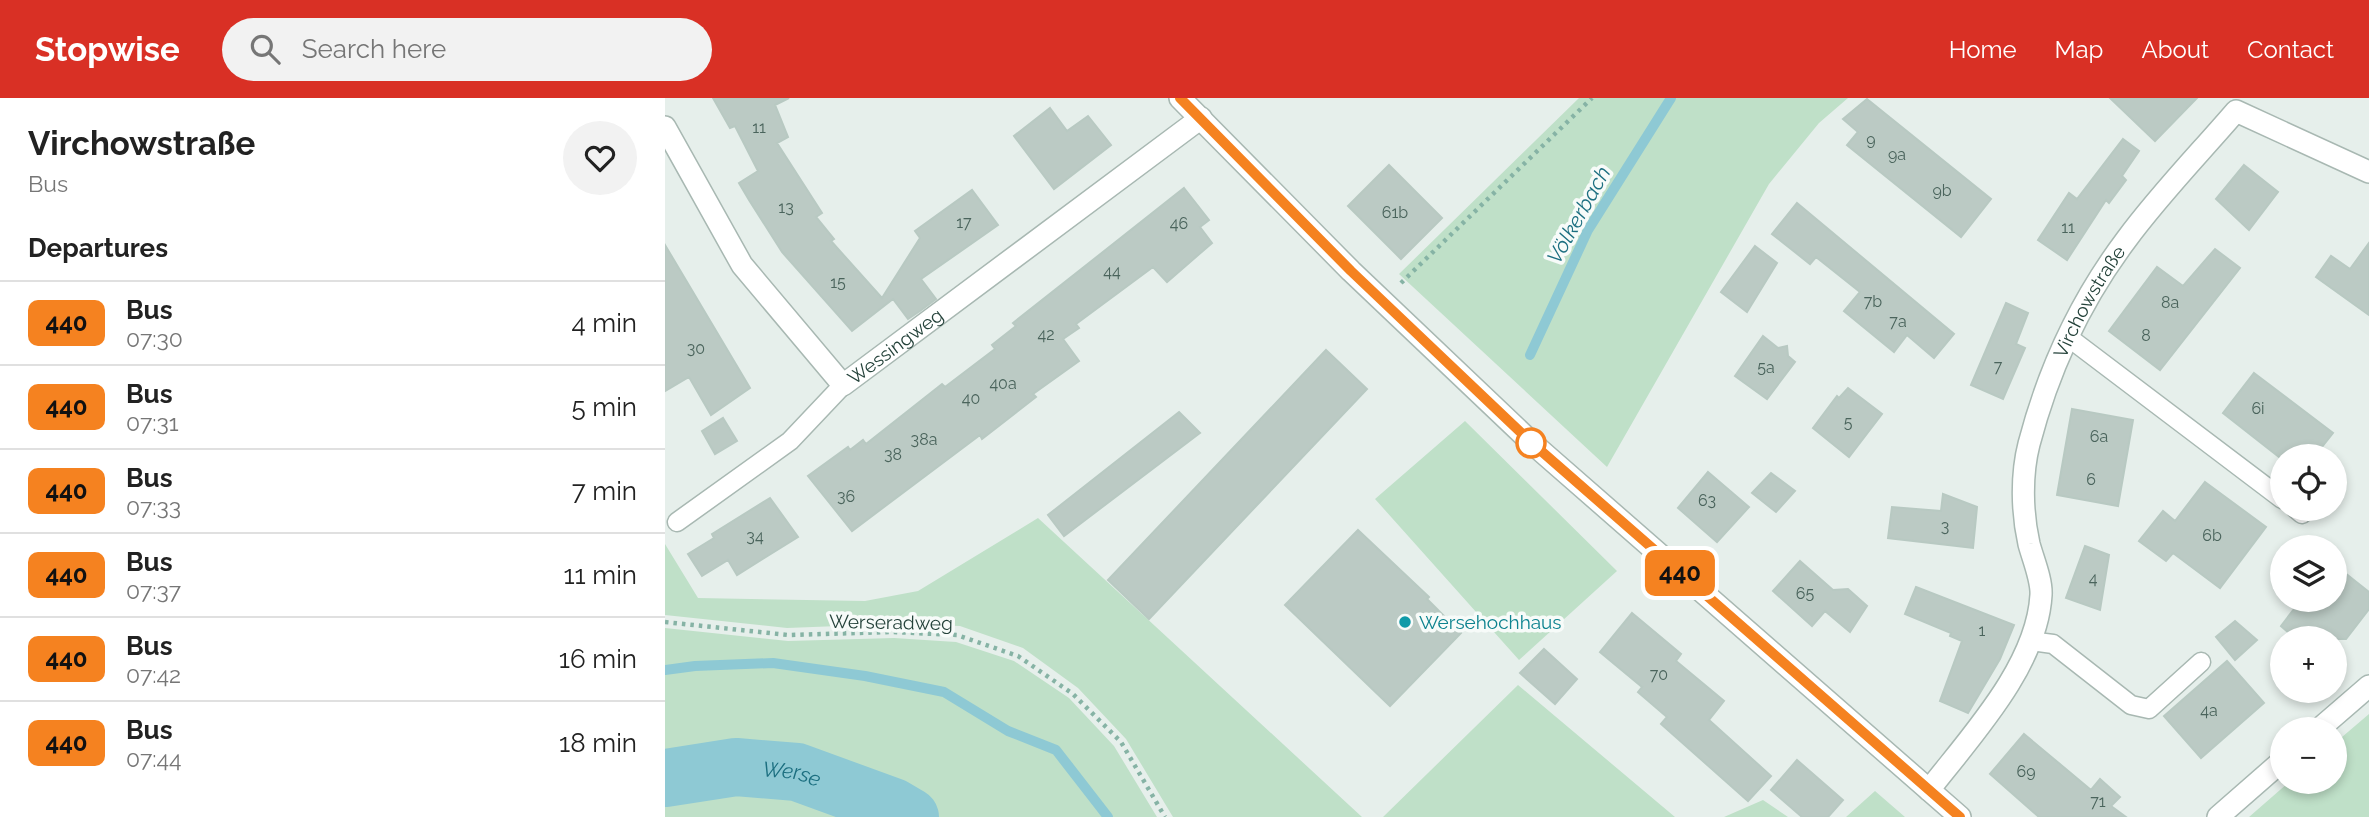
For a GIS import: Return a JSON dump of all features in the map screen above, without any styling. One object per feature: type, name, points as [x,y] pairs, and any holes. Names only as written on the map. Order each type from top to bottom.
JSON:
[{"type":"street","points":[[1181,98],[1383,301],[1532,443],[1960,817]]},
{"type":"street","name":"Virchowstraße","points":[[1929,790],[2002,696],[2030,641],[2041,594],[2026,531],[2024,473],[2028,446],[2050,376],[2068,337],[2125,240],[2236,111],[2369,172]]},
{"type":"street","name":"Wessingweg","points":[[665,127],[743,265],[843,385],[1201,118]]},
{"type":"street","points":[[2333,717],[2369,686]]},
{"type":"street","points":[[2218,817],[2270,772]]},
{"type":"lane","points":[[2068,337],[2270,490]]},
{"type":"lane","points":[[677,522],[790,441],[843,385]]},
{"type":"lane","points":[[2030,641],[2053,643],[2131,705],[2149,709],[2201,662]]},
{"type":"path","points":[[1383,301],[1592,98]]},
{"type":"path","name":"Werseradweg","points":[[665,622],[788,635],[893,632],[957,635],[1018,656],[1073,694],[1121,742],[1165,817]]},
{"type":"green space","points":[[1579,98],[1848,98],[1819,123],[1769,184],[1607,467],[1399,274]]},
{"type":"green space","points":[[1465,421],[1617,571],[1519,660],[1375,499]]},
{"type":"green space","points":[[1038,518],[1362,817],[1173,817],[1126,739],[1078,688],[1023,648],[960,626],[891,624],[787,628],[665,615],[665,544],[698,598],[865,601],[918,591]]},
{"type":"green space","points":[[665,628],[788,641],[894,638],[956,642],[1014,661],[1069,698],[1114,746],[1157,817],[665,817]]},
{"type":"green space","points":[[1518,685],[1675,817],[1383,817]]},
{"type":"green space","points":[[2369,714],[2369,817],[2249,817],[2275,794],[2347,794],[2347,733]]},
{"type":"green space","points":[[1875,791],[1905,817],[1846,817]]},
{"type":"green space","points":[[1763,800],[1788,817],[1724,817]]},
{"type":"building","points":[[713,98],[789,98],[775,105],[788,137],[777,143],[822,213],[816,217],[834,239],[831,241],[882,298],[920,238],[915,231],[972,190],[998,225],[921,279],[936,299],[920,311],[908,319],[893,299],[852,331],[782,252],[749,200],[739,183],[758,171],[735,126],[730,128]]},
{"type":"building","points":[[2110,98],[2197,98],[2155,141]]},
{"type":"building","points":[[1867,99],[1991,199],[1961,237],[1847,145],[1858,132],[1843,119]]},
{"type":"building","points":[[1050,108],[1067,131],[1088,116],[1111,145],[1054,189],[1014,136]]},
{"type":"building","points":[[2123,139],[2139,151],[2122,176],[2126,180],[2109,203],[2106,200],[2067,260],[2038,240],[2069,193],[2077,199]]},
{"type":"building","points":[[1389,165],[1442,218],[1401,259],[1348,206]]},
{"type":"building","points":[[2244,165],[2278,192],[2249,230],[2216,199]]},
{"type":"building","points":[[1184,188],[1209,220],[1200,227],[1212,243],[1167,282],[1153,267],[1076,324],[1079,328],[1063,339],[1079,361],[1033,394],[1036,397],[982,439],[980,435],[852,531],[808,476],[848,447],[850,450],[863,440],[866,444],[942,384],[945,387],[995,349],[992,345],[1016,326],[1013,323]]},
{"type":"building","points":[[1797,203],[1954,334],[1934,358],[1907,335],[1894,352],[1844,311],[1860,292],[1816,257],[1810,264],[1772,234]]},
{"type":"building","points":[[2369,243],[2369,315],[2316,277],[2331,256],[2350,269]]},
{"type":"building","points":[[665,245],[750,388],[711,415],[689,377],[665,391]]},
{"type":"building","points":[[1755,246],[1777,263],[1747,312],[1721,292]]},
{"type":"building","points":[[2215,249],[2240,268],[2160,370],[2109,331],[2157,267],[2183,286]]},
{"type":"building","points":[[2006,303],[2028,313],[2016,344],[2025,348],[2003,399],[1971,385]]},
{"type":"building","points":[[1763,336],[1778,348],[1787,346],[1788,356],[1795,362],[1767,399],[1735,376]]},
{"type":"building","points":[[1326,350],[1367,389],[1149,619],[1108,580]]},
{"type":"building","points":[[2254,373],[2333,433],[2324,444],[2270,444],[2270,450],[2223,413]]},
{"type":"building","points":[[1848,388],[1882,414],[1849,457],[1813,428],[1837,396],[1839,398]]},
{"type":"building","points":[[2072,409],[2133,420],[2118,506],[2057,495]]},
{"type":"building","points":[[1179,412],[1200,433],[1064,536],[1048,515]]},
{"type":"building","points":[[723,418],[737,441],[715,454],[702,431]]},
{"type":"building","points":[[1708,472],[1749,507],[1717,542],[1678,508]]},
{"type":"building","points":[[1771,473],[1795,491],[1776,512],[1752,493]]},
{"type":"building","points":[[2205,482],[2266,527],[2220,588],[2173,553],[2166,561],[2139,541],[2163,511],[2175,521]]},
{"type":"building","points":[[1943,494],[1977,507],[1973,548],[1888,538],[1892,507],[1941,511]]},
{"type":"building","points":[[770,498],[798,537],[737,575],[728,560],[702,576],[688,554],[714,538],[712,534]]},
{"type":"building","name":"Wersehochhaus","points":[[1358,530],[1429,597],[1427,599],[1461,633],[1390,706],[1285,605]]},
{"type":"building","points":[[2085,546],[2109,555],[2100,610],[2066,598]]},
{"type":"building","points":[[1800,561],[1833,590],[1848,589],[1867,606],[1850,632],[1825,611],[1812,626],[1773,591]]},
{"type":"building","points":[[2347,575],[2369,592],[2369,609],[2347,638],[2347,626],[2281,626],[2292,612],[2347,612]]},
{"type":"building","points":[[1916,587],[2014,625],[2000,659],[1968,713],[1940,701],[1962,641],[1950,636],[1951,633],[1905,614]]},
{"type":"building","points":[[1632,613],[1681,654],[1676,661],[1724,701],[1709,720],[1771,776],[1748,801],[1661,724],[1667,717],[1638,692],[1642,687],[1600,652]]},
{"type":"building","points":[[2235,621],[2257,640],[2235,660],[2216,637]]},
{"type":"building","points":[[1544,649],[1577,679],[1555,704],[1520,673]]},
{"type":"building","points":[[2227,661],[2264,703],[2201,758],[2164,716]]},
{"type":"building","points":[[2024,734],[2091,790],[2100,779],[2120,797],[2111,806],[2126,817],[2039,817],[1990,774]]},
{"type":"building","points":[[1797,760],[1843,800],[1828,817],[1802,817],[1771,790]]},
{"type":"waterway","name":"Völkerbach","points":[[1530,355],[1588,230],[1671,98]]},
{"type":"waterway","points":[[665,670],[773,663],[865,676],[944,692],[1008,731],[1056,750],[1108,817]]},
{"type":"waterway","name":"Werse","points":[[665,778],[736,767],[797,772],[893,807],[910,817]]},
{"type":"waterway","points":[[845,817],[856,794]]},
{"type":"bus line","name":"440","points":[[1180,98],[1351,271],[1532,443],[1960,817]]},
{"type":"place","name":"Wersehochhaus","points":[[1405,622]]}]
